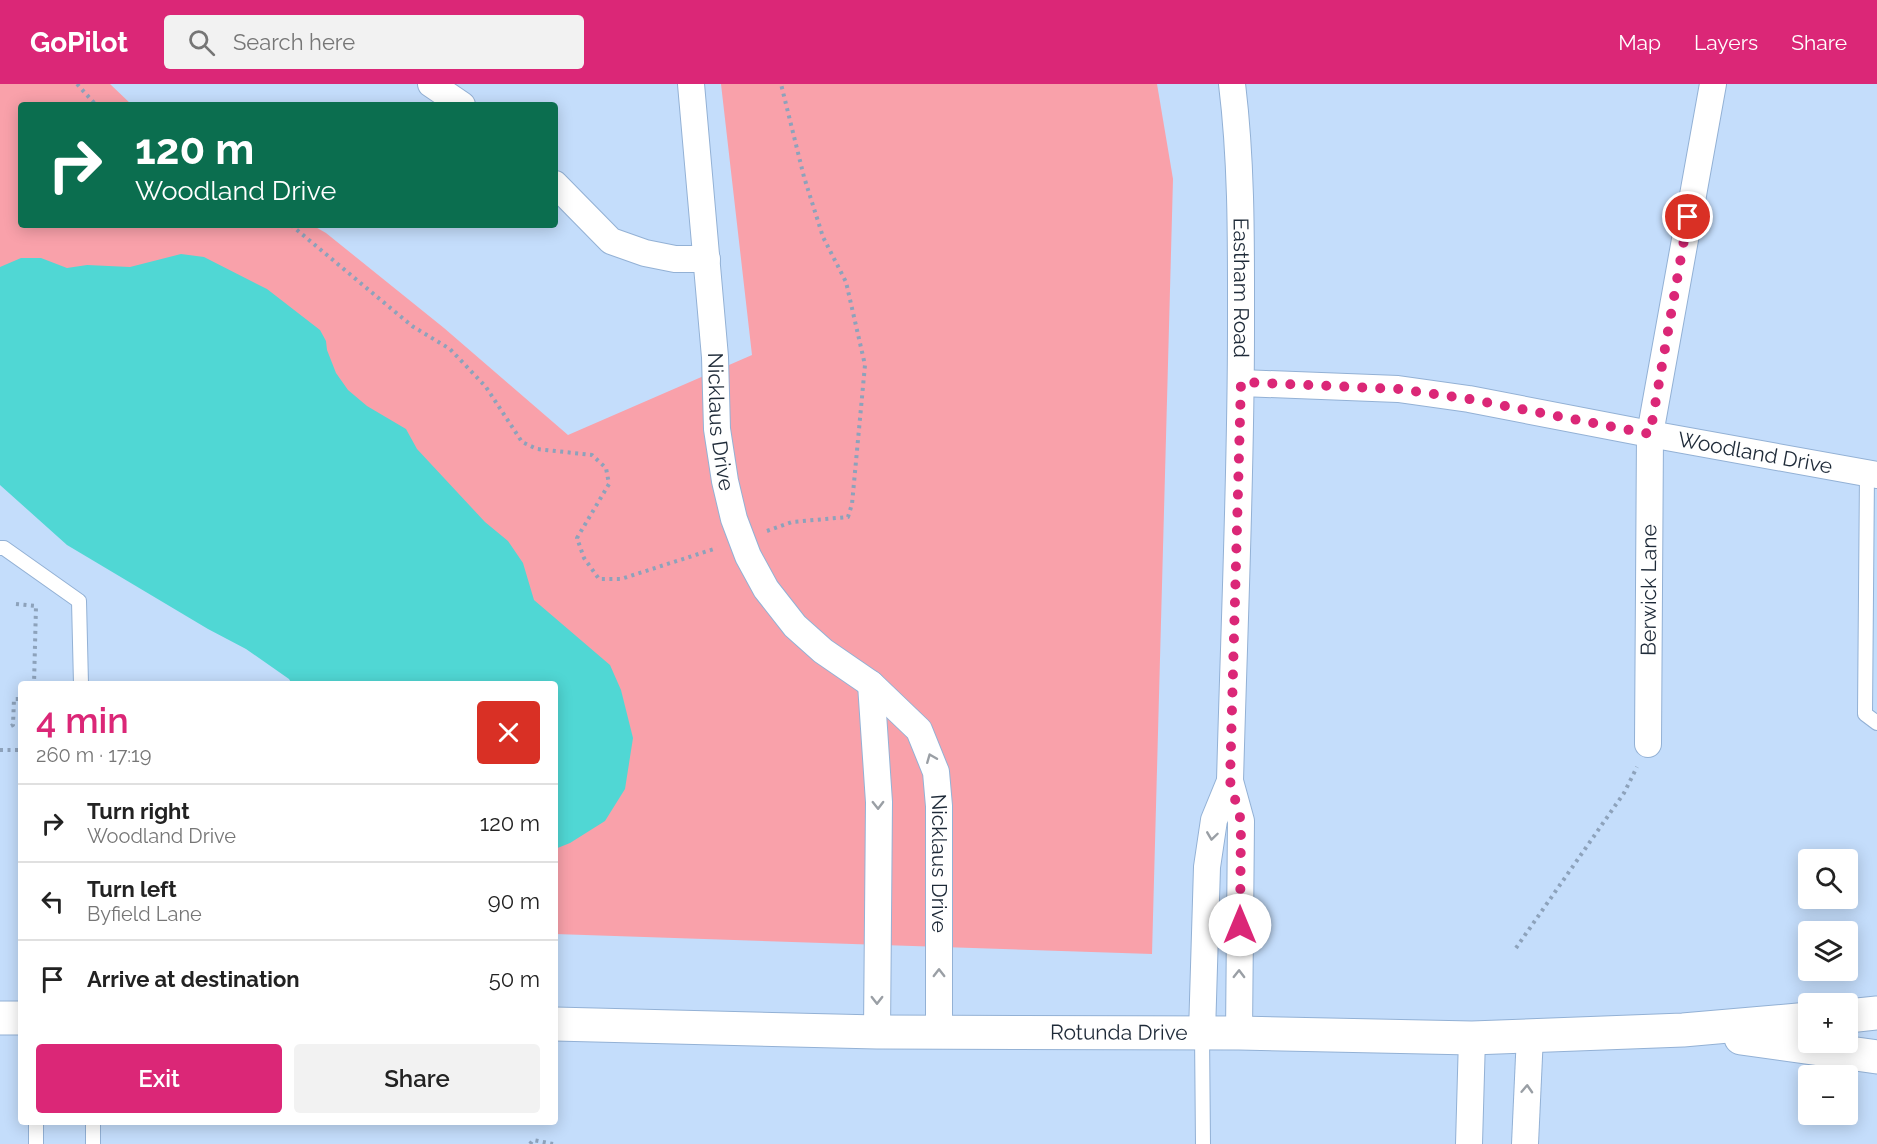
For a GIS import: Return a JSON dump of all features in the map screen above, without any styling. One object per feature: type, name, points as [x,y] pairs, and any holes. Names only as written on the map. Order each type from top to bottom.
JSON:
[{"type":"main road","points":[[1858,1015],[1877,1013]]},
{"type":"main road","points":[[0,1018],[18,1018]]},
{"type":"main road","name":"Rotunda Drive","points":[[558,1024],[877,1032],[1239,1033],[1472,1038],[1683,1030],[1798,1020]]},
{"type":"main road","name":"Rotunda Drive","points":[[1683,1030],[1877,1057]]},
{"type":"street","points":[[431,84],[458,102]]},
{"type":"street","name":"Eastham Road","points":[[1232,84],[1241,216],[1241,382],[1230,781],[1241,821],[1239,1033]]},
{"type":"street","name":"Berwick Lane","points":[[1648,744],[1650,434],[1713,84]]},
{"type":"street","name":"Nicklaus Drive","points":[[688,91],[707,259],[715,357],[717,429],[724,481],[734,519],[748,556],[766,590],[795,626],[823,651],[872,684],[919,730],[936,771],[939,806],[939,1032]]},
{"type":"street","points":[[558,187],[611,241],[645,253],[675,259],[707,259]]},
{"type":"street","name":"Woodland Drive","points":[[1241,382],[1398,389],[1469,399],[1872,474]]},
{"type":"street","points":[[872,684],[879,801],[877,1032]]},
{"type":"street","name":"Eastham Road","points":[[1202,1033],[1208,867],[1214,820],[1230,781]]},
{"type":"street","points":[[1525,1144],[1530,1035]]},
{"type":"street","points":[[1469,1144],[1472,1038]]},
{"type":"lane","points":[[1872,474],[1865,714],[1877,723]]},
{"type":"lane","points":[[0,548],[4,548],[79,601],[81,681]]},
{"type":"lane","points":[[1202,1033],[1203,1144]]},
{"type":"lane","points":[[36,1125],[36,1144]]},
{"type":"lane","points":[[93,1125],[93,1144]]},
{"type":"path","points":[[77,84],[93,102]]},
{"type":"path","points":[[295,228],[412,326],[450,349],[486,387],[522,442],[537,449],[592,455],[606,468],[609,484],[577,538],[584,558],[599,579],[621,579],[792,522],[848,517],[852,504],[865,365],[846,282],[823,237],[804,177],[781,84]]},
{"type":"path","points":[[16,604],[36,606],[34,681]]},
{"type":"path","points":[[10,726],[13,725],[14,699],[18,699]]},
{"type":"path","points":[[0,750],[18,750]]},
{"type":"path","points":[[1516,948],[1624,793]]},
{"type":"path","points":[[530,1144],[534,1140],[553,1144]]},
{"type":"shaded area","points":[[0,84],[110,84],[129,102],[18,102],[18,228],[317,228],[444,328],[568,435],[752,355],[721,84],[1157,84],[1173,179],[1152,954],[558,934],[558,681],[548,681],[0,435]]},
{"type":"shaded area","points":[[181,254],[204,257],[267,289],[320,330],[336,373],[348,390],[367,406],[406,429],[417,449],[485,522],[508,541],[523,563],[534,600],[610,665],[621,690],[633,738],[625,789],[605,821],[558,848],[558,681],[290,681],[246,649],[67,545],[0,485],[0,267],[21,258],[41,258],[67,268],[87,265],[130,267]]},
{"type":"route","points":[[1240,925],[1241,821],[1230,781],[1241,382],[1398,389],[1469,399],[1650,434],[1688,217]]}]
